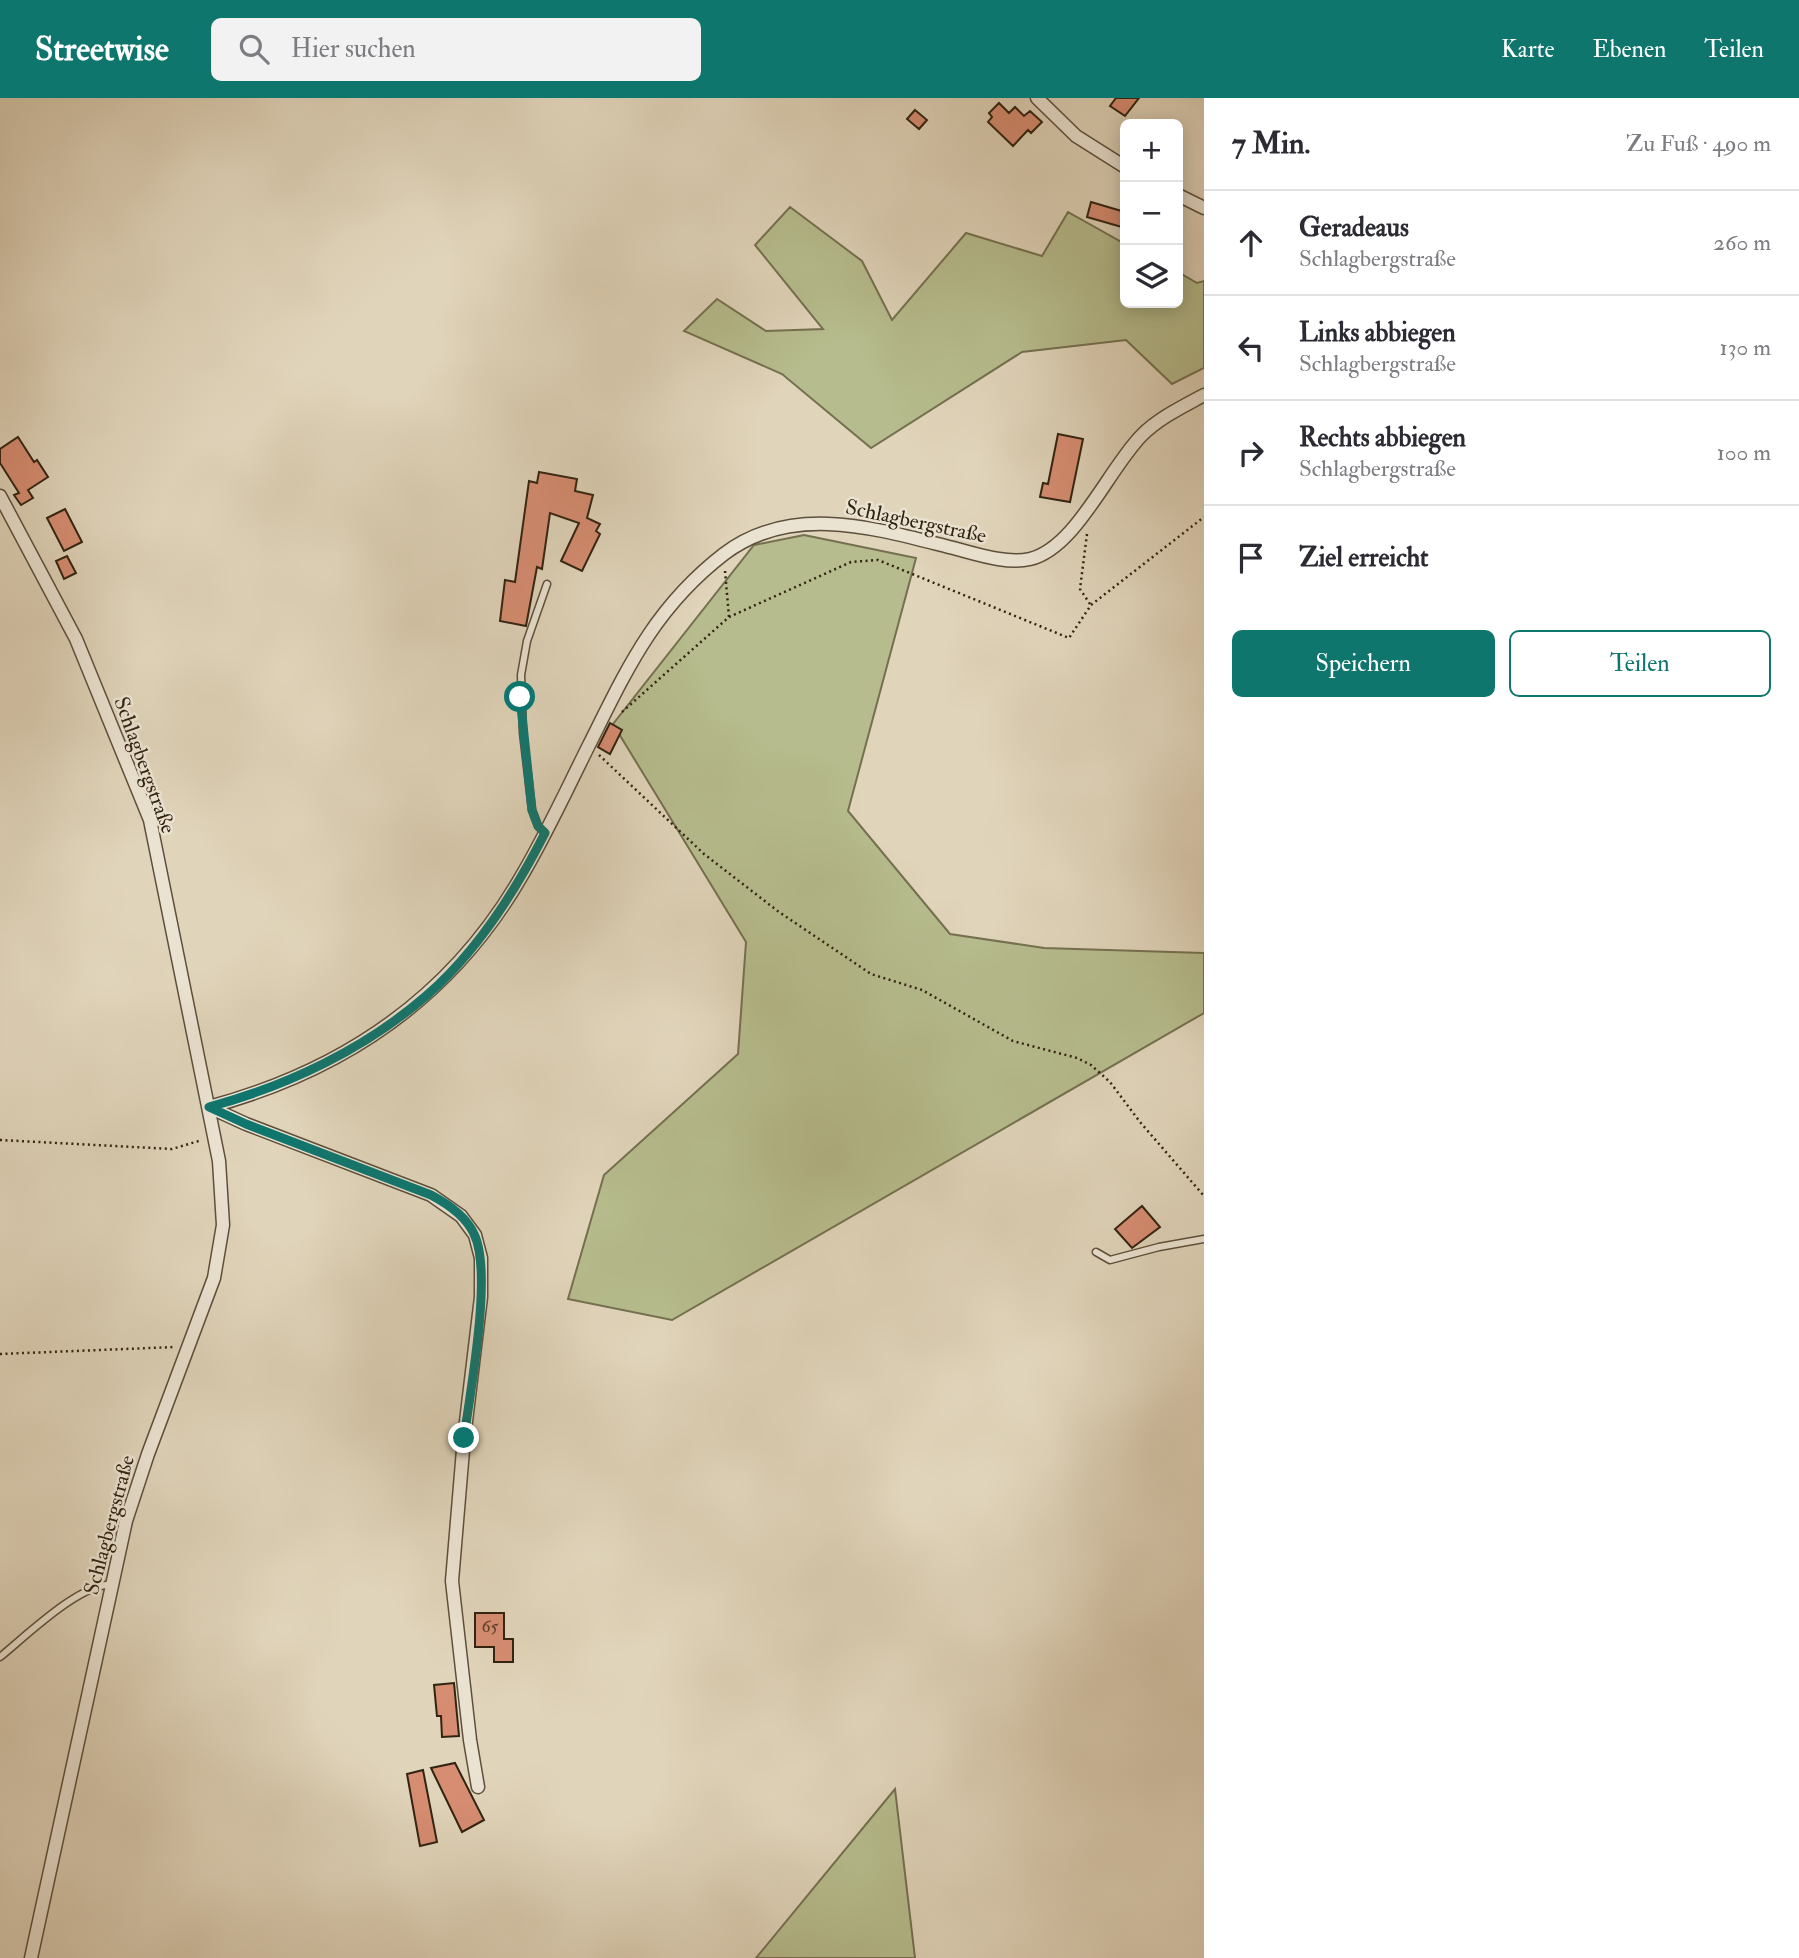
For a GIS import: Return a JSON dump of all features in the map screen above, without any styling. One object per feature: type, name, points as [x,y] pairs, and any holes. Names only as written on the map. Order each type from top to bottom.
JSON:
[{"type":"street","points":[[1037,98],[1076,136],[1120,164]]},
{"type":"street","points":[[1183,198],[1204,208]]},
{"type":"street","name":"Schlagbergstraße","points":[[209,1107],[274,1087],[316,1068],[387,1026],[427,996],[461,961],[520,879],[627,668],[659,618],[686,586],[724,554],[769,531],[787,526],[828,523],[866,527],[983,555],[1018,560],[1041,555],[1061,540],[1085,513],[1115,468],[1143,434],[1168,415],[1204,395]]},
{"type":"street","name":"Schlagbergstraße","points":[[0,495],[76,639],[150,820],[209,1107],[222,1182],[223,1225],[214,1278],[135,1492],[31,1958]]},
{"type":"street","points":[[209,1107],[246,1124],[431,1195],[461,1216],[475,1235],[481,1258],[481,1297],[463,1449],[452,1581],[468,1729],[478,1787]]},
{"type":"lane","points":[[545,833],[538,826],[532,810],[520,697],[525,648],[547,584]]},
{"type":"lane","points":[[1096,1252],[1110,1260],[1204,1239]]},
{"type":"lane","points":[[0,1657],[74,1598],[93,1586],[113,1585]]},
{"type":"path","points":[[1085,513],[1088,531],[1080,589],[1091,605]]},
{"type":"path","points":[[621,713],[729,617],[851,562],[878,560],[1069,638],[1091,605],[1204,517]]},
{"type":"path","points":[[724,554],[729,617]]},
{"type":"path","points":[[592,739],[596,752],[608,766],[704,854],[779,912],[871,974],[922,990],[1013,1041],[1077,1058],[1091,1065],[1110,1082],[1140,1122],[1204,1196]]},
{"type":"path","points":[[0,1140],[172,1149],[214,1136]]},
{"type":"path","points":[[0,1354],[189,1347]]},
{"type":"green space","points":[[790,207],[862,261],[892,320],[966,233],[1042,256],[1068,212],[1120,241],[1120,308],[1183,308],[1183,275],[1197,283],[1204,281],[1204,368],[1172,384],[1126,340],[1022,352],[871,448],[782,374],[684,331],[717,299],[766,331],[823,329],[755,245]]},
{"type":"green space","points":[[804,535],[916,558],[848,811],[950,934],[1044,948],[1204,953],[1204,1013],[672,1320],[568,1299],[604,1175],[738,1054],[746,942],[613,724],[754,545]]},
{"type":"green space","points":[[895,1789],[915,1958],[756,1958]]},
{"type":"building","points":[[1116,98],[1139,98],[1125,116],[1110,106]]},
{"type":"building","points":[[999,103],[1009,113],[1015,107],[1024,116],[1030,111],[1042,122],[1031,133],[1028,130],[1013,146],[988,122],[992,117],[989,113]]},
{"type":"building","points":[[915,110],[927,120],[919,129],[907,119]]},
{"type":"building","points":[[1091,202],[1120,211],[1120,227],[1087,217]]},
{"type":"building","points":[[1058,434],[1083,439],[1070,502],[1040,497],[1043,483],[1048,484]]},
{"type":"building","points":[[18,437],[34,462],[37,460],[48,477],[28,490],[33,498],[21,505],[14,495],[19,493],[0,463],[0,449]]},
{"type":"building","points":[[539,472],[577,479],[575,491],[593,495],[587,518],[600,524],[596,531],[600,534],[582,571],[561,561],[579,523],[550,513],[542,569],[537,567],[526,626],[500,621],[505,580],[515,582],[529,481],[537,483]]},
{"type":"building","points":[[65,509],[82,542],[64,551],[47,518]]},
{"type":"building","points":[[67,556],[76,573],[64,579],[56,561]]},
{"type":"building","points":[[610,723],[622,730],[610,754],[598,747]]},
{"type":"building","points":[[1142,1206],[1160,1227],[1132,1248],[1115,1229]]},
{"type":"building","points":[[475,1613],[504,1613],[504,1639],[513,1639],[513,1662],[494,1662],[494,1647],[475,1647]]},
{"type":"building","points":[[454,1683],[459,1736],[442,1737],[441,1716],[437,1716],[434,1685]]},
{"type":"building","points":[[455,1763],[484,1820],[462,1832],[431,1768]]},
{"type":"building","points":[[423,1770],[437,1842],[420,1846],[407,1774]]},
{"type":"route","points":[[464,1438],[482,1276],[478,1246],[469,1226],[453,1208],[431,1195],[246,1124],[209,1107],[274,1087],[316,1068],[387,1026],[427,996],[486,929],[520,879],[545,833],[534,819],[532,810],[520,697]]}]
